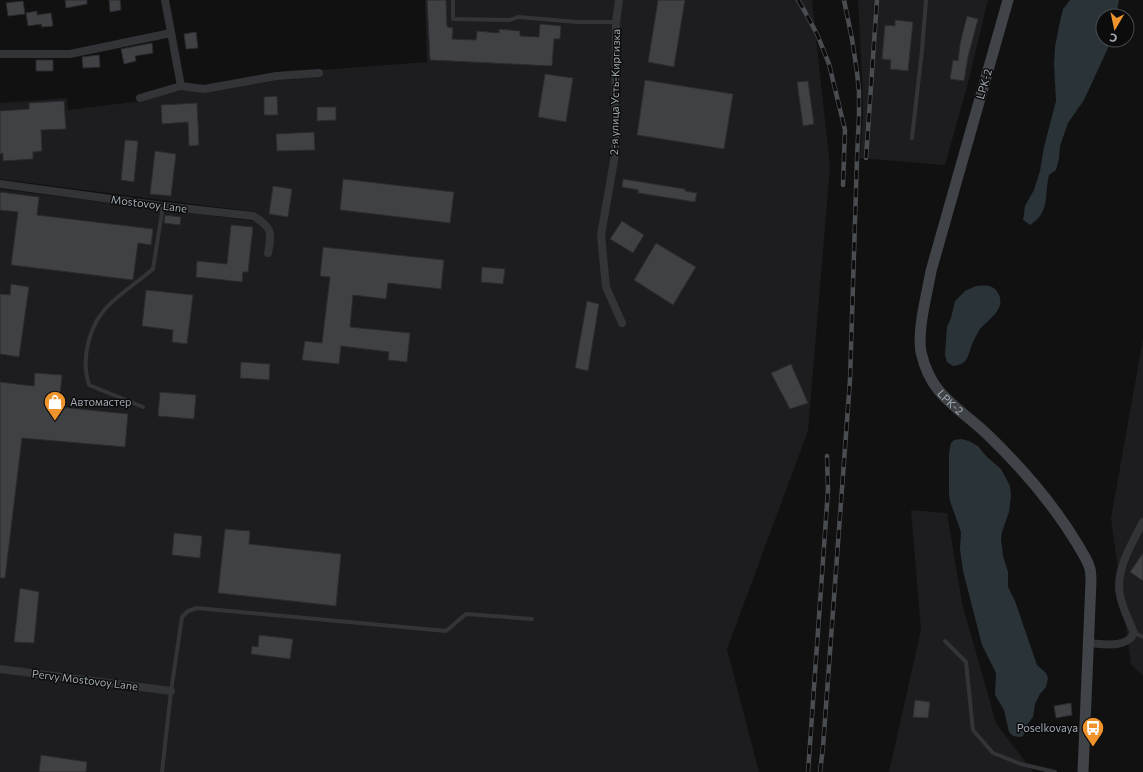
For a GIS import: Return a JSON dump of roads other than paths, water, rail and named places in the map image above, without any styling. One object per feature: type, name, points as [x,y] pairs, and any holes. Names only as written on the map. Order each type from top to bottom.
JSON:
[{"type":"street","points":[[165,0],[181,86]]},
{"type":"street","name":"2-я улица Усть-Киргизка","points":[[619,0],[616,22],[615,155],[601,235],[606,287],[622,323]]},
{"type":"street","name":"LPK-2","points":[[1008,0],[931,272],[921,333],[921,351],[927,370],[939,393],[988,435],[1027,476],[1064,522],[1089,566],[1091,581],[1083,772]]},
{"type":"street","points":[[0,54],[70,54],[171,33]]},
{"type":"street","points":[[140,98],[181,86],[204,89],[276,76],[319,73]]},
{"type":"street","name":"Mostovoy Lane","points":[[0,184],[163,206],[253,216],[263,222],[270,230],[268,253]]},
{"type":"street","points":[[1088,643],[1124,643],[1130,639],[1134,632],[1121,601],[1119,586],[1124,561],[1143,522]]},
{"type":"street","name":"Pervy Mostovoy Lane","points":[[0,669],[171,691]]},
{"type":"lane","points":[[453,0],[453,19],[510,20],[518,17],[577,22],[616,22]]},
{"type":"lane","points":[[912,138],[926,0]]},
{"type":"lane","points":[[143,407],[89,385],[85,374],[85,362],[91,333],[99,317],[111,302],[153,269],[163,206]]},
{"type":"lane","points":[[162,772],[171,691],[182,617],[188,611],[197,608],[446,632],[466,614],[532,619]]},
{"type":"lane","points":[[1134,632],[1143,637]]},
{"type":"lane","points":[[945,641],[966,662],[973,730],[993,753],[1021,764],[1055,772]]},
{"type":"railway","points":[[798,0],[817,34],[829,64],[845,130],[843,185]]},
{"type":"railway","points":[[820,772],[850,380],[859,116],[857,72],[844,0]]},
{"type":"railway","points":[[866,158],[877,0]]},
{"type":"railway","points":[[808,772],[828,490],[827,456]]},
{"type":"place","name":"Автомастер","points":[[55,422]]},
{"type":"place","name":"Poselkovaya","points":[[1093,748]]}]
